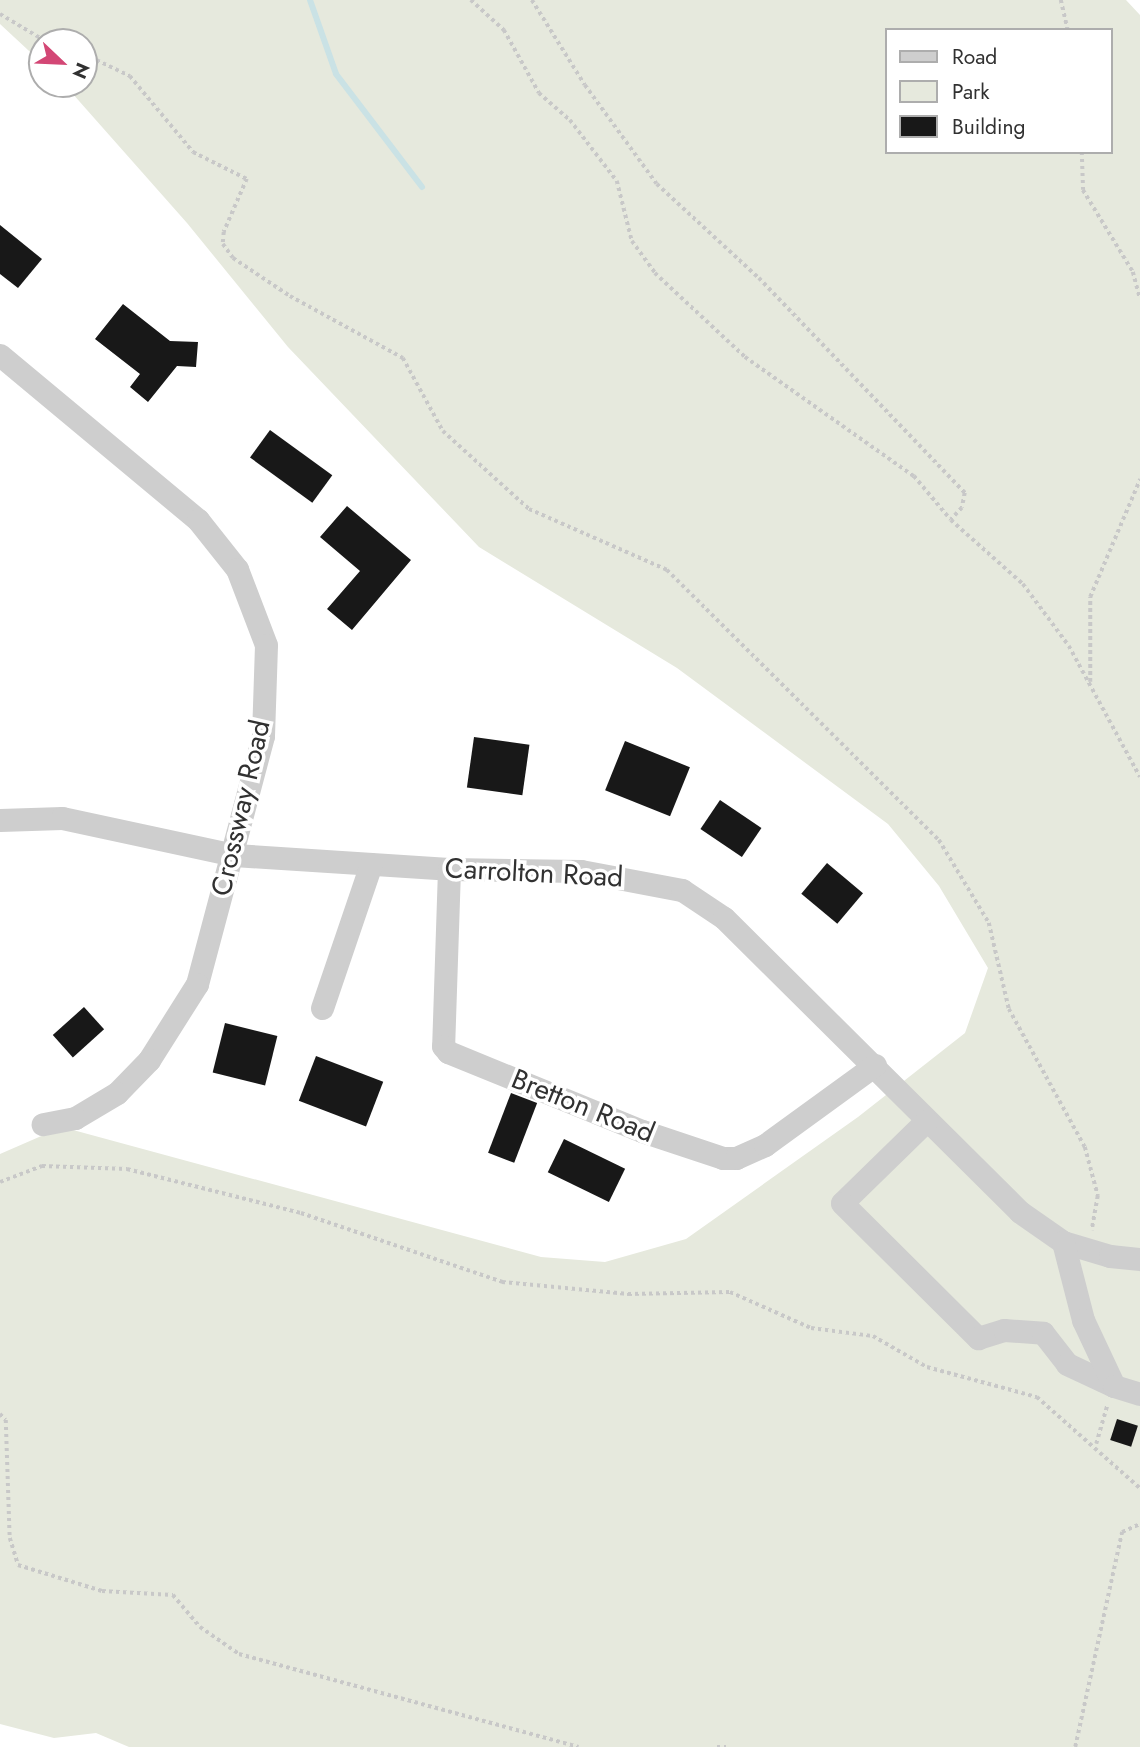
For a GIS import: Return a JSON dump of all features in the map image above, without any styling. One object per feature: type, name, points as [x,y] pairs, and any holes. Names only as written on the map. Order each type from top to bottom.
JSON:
[{"type":"street","name":"Crossway Road","points":[[0,355],[198,520],[237,569],[266,645],[263,736],[234,855],[197,984],[149,1060],[117,1093],[75,1118],[43,1124]]},
{"type":"street","name":"Carrolton Road","points":[[0,820],[62,818],[234,855],[449,869],[581,871],[682,890],[724,918],[875,1065],[926,1121],[1020,1212],[1063,1242],[1088,1250],[1140,1259]]},
{"type":"street","points":[[322,1008],[371,864]]},
{"type":"street","name":"Bretton Road","points":[[449,869],[443,1046],[448,1052],[642,1132],[723,1158],[736,1158],[774,1139],[875,1065]]},
{"type":"street","points":[[926,1121],[842,1203],[978,1338],[1004,1329],[1043,1332],[1067,1364],[1114,1386],[1140,1394]]},
{"type":"street","points":[[1063,1242],[1083,1320],[1114,1386]]},
{"type":"path","points":[[471,0],[504,30],[539,93],[570,120],[617,181],[632,241],[655,273],[745,357],[914,476],[951,520],[1023,584],[1069,646],[1140,777]]},
{"type":"path","points":[[532,0],[585,85],[657,184],[760,278],[965,493],[962,508],[951,520]]},
{"type":"path","points":[[1061,0],[1068,28]]},
{"type":"path","points":[[0,14],[28,31]]},
{"type":"path","points":[[98,61],[130,76],[193,152],[247,179],[224,232],[223,244],[233,258],[290,296],[404,358],[443,431],[529,509],[667,570],[939,839],[989,923],[1009,1009],[1085,1147],[1098,1196],[1088,1250]]},
{"type":"path","points":[[1082,154],[1083,190],[1133,272],[1140,298]]},
{"type":"path","points":[[1090,684],[1090,597],[1140,478]]},
{"type":"path","points":[[0,1182],[42,1166],[127,1169],[301,1213],[502,1282],[628,1294],[730,1292],[811,1328],[873,1336],[927,1367],[1037,1396],[1096,1444],[1140,1488]]},
{"type":"path","points":[[1096,1444],[1114,1386]]},
{"type":"path","points":[[0,1414],[6,1420],[10,1538],[18,1565],[102,1591],[173,1595],[200,1628],[239,1654],[578,1747]]},
{"type":"path","points":[[1075,1747],[1122,1532],[1140,1524]]},
{"type":"path","points":[[717,1747],[726,1747]]},
{"type":"green space","points":[[0,0],[1126,0],[1140,15],[1140,1747],[129,1747],[96,1733],[54,1738],[0,1724],[0,1154],[62,1127],[541,1257],[605,1262],[686,1239],[858,1117],[965,1033],[988,968],[939,886],[888,824],[677,668],[479,547],[288,347],[187,223],[76,98],[98,98],[98,28],[28,28],[28,50],[0,24]]},
{"type":"building","points":[[0,225],[42,259],[18,288],[0,274]]},
{"type":"building","points":[[123,304],[170,341],[198,342],[196,367],[177,366],[148,402],[130,387],[140,374],[95,339]]},
{"type":"building","points":[[270,430],[332,475],[312,503],[250,458]]},
{"type":"building","points":[[347,506],[411,560],[352,630],[327,609],[360,571],[320,537]]},
{"type":"building","points":[[474,737],[529,745],[522,795],[467,788]]},
{"type":"building","points":[[625,741],[690,767],[670,816],[605,790]]},
{"type":"building","points":[[720,800],[761,828],[742,857],[700,829]]},
{"type":"building","points":[[827,863],[863,893],[837,924],[801,894]]},
{"type":"building","points":[[84,1007],[104,1029],[73,1057],[53,1035]]},
{"type":"building","points":[[225,1023],[277,1036],[265,1086],[213,1072]]},
{"type":"building","points":[[316,1056],[383,1082],[366,1127],[299,1101]]},
{"type":"building","points":[[511,1093],[537,1103],[514,1163],[488,1153]]},
{"type":"building","points":[[564,1139],[625,1169],[609,1202],[548,1172]]},
{"type":"building","points":[[1117,1419],[1138,1426],[1131,1447],[1110,1440]]},
{"type":"waterway","points":[[310,0],[336,74],[422,187]]}]
